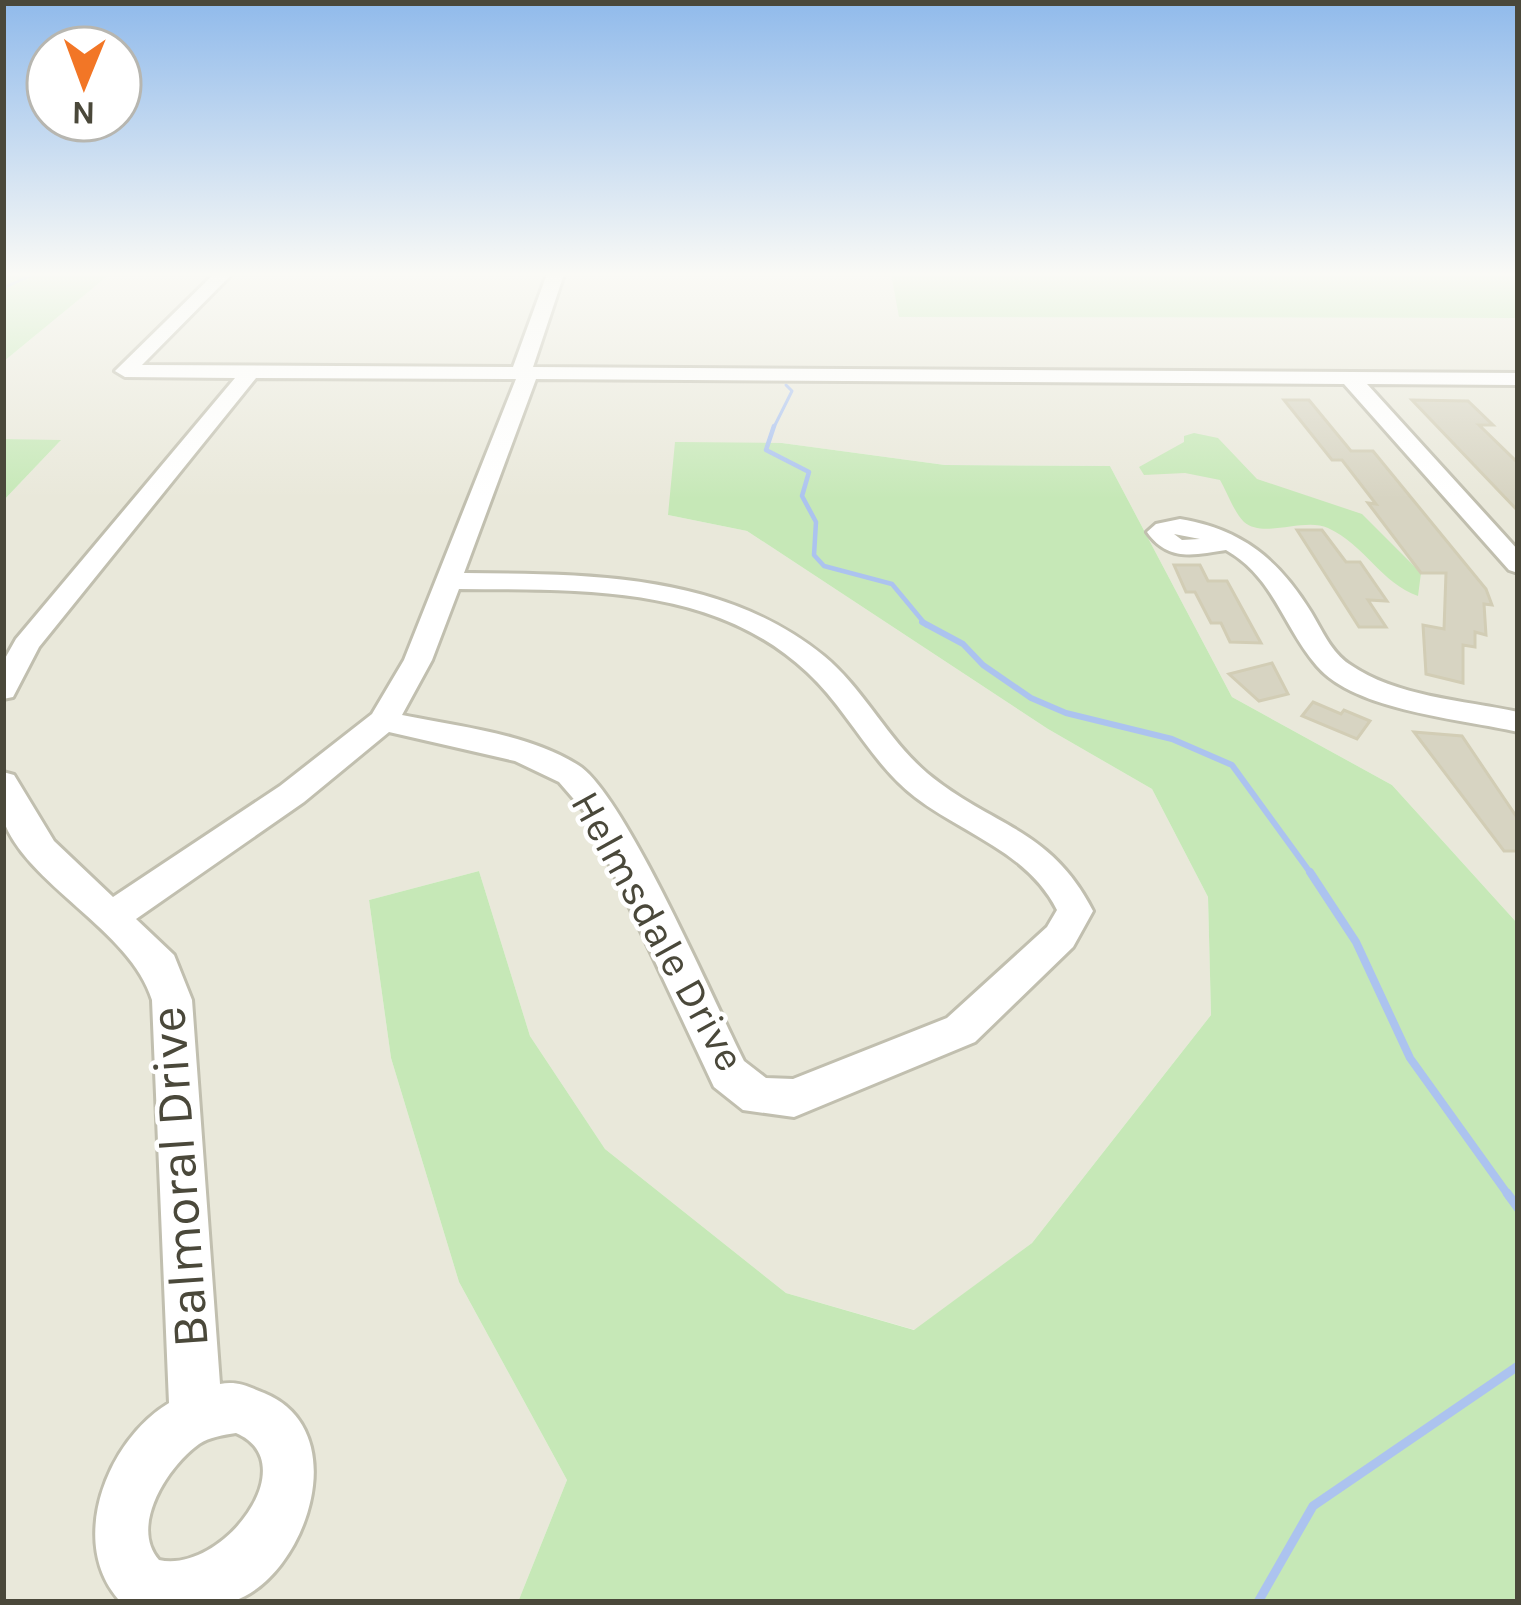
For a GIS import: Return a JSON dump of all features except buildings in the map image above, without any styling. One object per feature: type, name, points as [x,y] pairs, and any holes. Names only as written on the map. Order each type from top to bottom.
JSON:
[{"type":"street","points":[[147,349],[124,371],[1518,379]]},
{"type":"street","points":[[524,349],[521,364],[527,374]]},
{"type":"street","points":[[3,690],[26,645],[250,372]]},
{"type":"street","points":[[111,917],[292,794],[382,721],[418,660],[527,374]]},
{"type":"street","points":[[1350,378],[1518,565]]},
{"type":"street","points":[[1230,542],[1274,573],[1321,653],[1336,669],[1383,690],[1518,722]]},
{"type":"street","name":"Helmsdale Drive","points":[[382,721],[524,752],[570,774],[599,806],[729,1074],[758,1097],[794,1098],[961,1030],[1060,937],[1075,911],[1065,886],[1048,865],[926,790],[815,662],[753,622],[685,596],[623,584],[449,581]]},
{"type":"street","name":"Balmoral Drive","points":[[3,783],[12,806],[42,850],[161,966],[172,1000],[196,1417]]},
{"type":"shaded area","points":[[19,349],[1518,349],[1518,924],[1392,785],[1232,697],[1110,466],[945,465],[782,443],[668,515],[747,531],[1048,729],[1152,789],[1208,897],[1211,1015],[1032,1243],[915,1330],[786,1293],[605,1149],[530,1036],[479,871],[369,900],[391,1058],[459,1282],[567,1480],[518,1602],[3,1602],[3,501],[60,441],[3,439],[3,362]]},
{"type":"green space","points":[[3,349],[19,349],[3,362]]},
{"type":"green space","points":[[1194,433],[1218,438],[1257,479],[1362,514],[1421,573],[1418,596],[1328,528],[1252,527],[1244,522],[1220,480],[1185,473],[1144,475],[1139,467]]},
{"type":"green space","points":[[3,439],[61,440],[3,501]]},
{"type":"green space","points":[[675,442],[782,443],[945,465],[1110,466],[1232,697],[1392,785],[1518,924],[1518,1602],[518,1602],[567,1480],[459,1282],[391,1058],[369,900],[479,871],[530,1036],[605,1149],[786,1293],[914,1330],[1032,1243],[1211,1015],[1208,897],[1152,789],[1048,729],[747,531],[668,515]]},
{"type":"waterway","points":[[773,429],[792,391],[786,385]]},
{"type":"waterway","points":[[773,429],[766,450],[809,472],[802,496],[816,522],[814,555],[824,566],[892,584],[925,623]]},
{"type":"waterway","points":[[925,623],[963,644],[983,665],[1031,698],[1066,713],[1172,739],[1232,765],[1312,875]]},
{"type":"waterway","points":[[1312,875],[1356,942],[1410,1058],[1509,1196]]},
{"type":"waterway","points":[[1507,1193],[1518,1208]]},
{"type":"waterway","points":[[1258,1602],[1313,1506],[1518,1366]]}]
